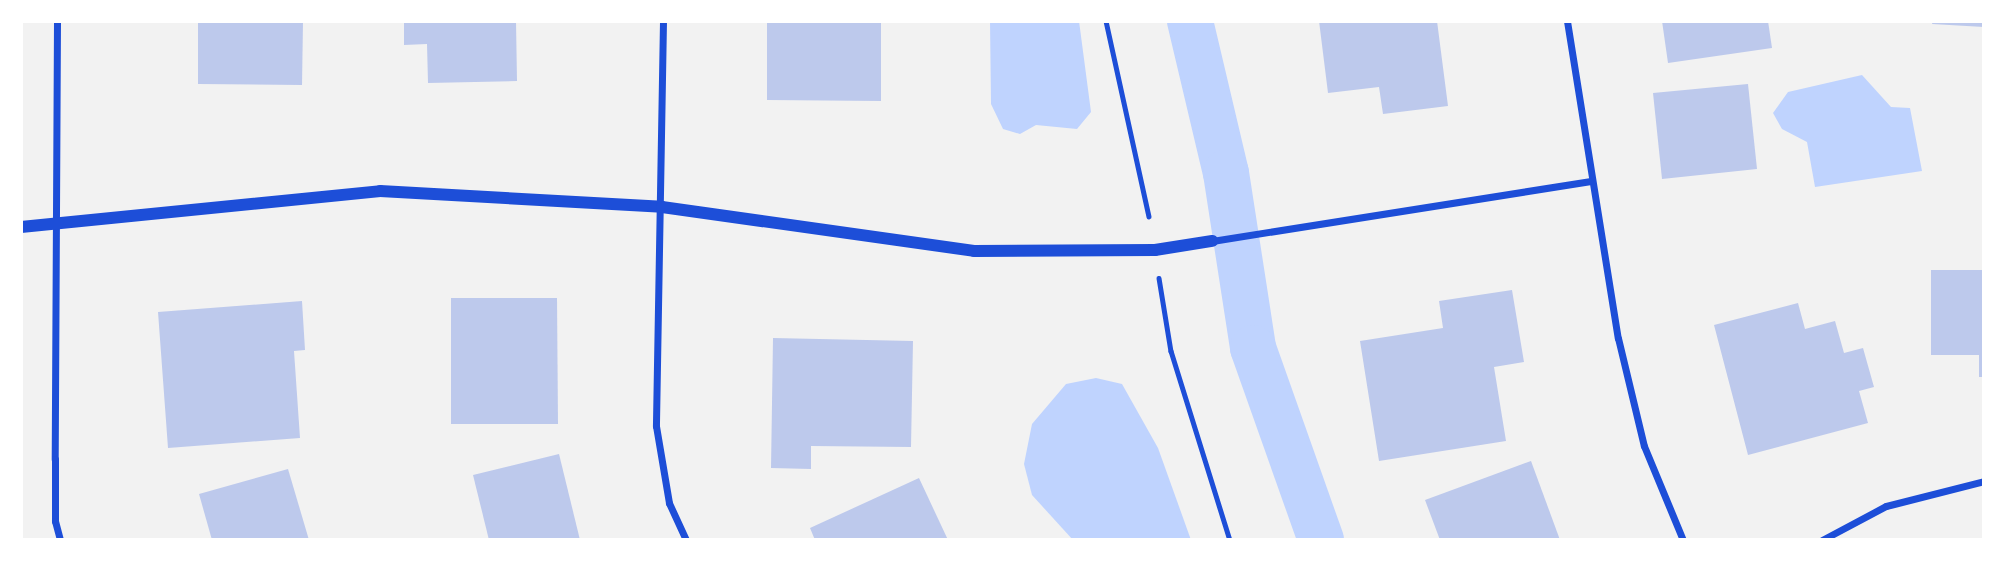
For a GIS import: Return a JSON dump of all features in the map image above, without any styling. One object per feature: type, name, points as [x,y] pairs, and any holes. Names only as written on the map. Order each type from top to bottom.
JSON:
[{"type":"street","points":[[57,21],[55,471],[60,540]]},
{"type":"street","points":[[663,21],[662,207],[656,426],[669,503],[686,540]]},
{"type":"street","points":[[1567,21],[1589,181],[1618,338],[1644,446],[1683,540]]},
{"type":"street","points":[[21,227],[58,221],[380,191],[662,207],[974,251],[1155,250],[1589,181]]},
{"type":"street","points":[[1822,540],[1886,506],[1984,481]]},
{"type":"path","points":[[1106,21],[1149,216]]},
{"type":"path","points":[[1159,276],[1171,351],[1230,540]]},
{"type":"water","points":[[990,21],[1079,21],[1091,112],[1077,129],[1036,125],[1020,134],[1003,129],[991,104]]},
{"type":"water","points":[[1862,75],[1891,107],[1910,108],[1922,171],[1815,187],[1807,142],[1782,129],[1773,113],[1788,92]]},
{"type":"water","points":[[1096,378],[1122,384],[1158,448],[1191,540],[1073,540],[1032,495],[1024,464],[1032,424],[1066,384]]},
{"type":"building","points":[[198,21],[303,21],[302,85],[198,84]]},
{"type":"building","points":[[404,21],[516,21],[517,81],[428,83],[427,44],[404,45]]},
{"type":"building","points":[[767,21],[881,21],[881,101],[767,100]]},
{"type":"building","points":[[1319,21],[1437,21],[1448,106],[1383,114],[1379,87],[1328,93]]},
{"type":"building","points":[[1662,21],[1768,21],[1772,48],[1668,63]]},
{"type":"building","points":[[1933,21],[1984,21],[1984,27],[1932,24]]},
{"type":"building","points":[[1748,84],[1757,169],[1662,179],[1653,93]]},
{"type":"building","points":[[1931,270],[1984,270],[1984,377],[1979,377],[1979,355],[1931,355]]},
{"type":"building","points":[[1512,290],[1524,362],[1494,367],[1506,441],[1379,461],[1360,341],[1443,328],[1439,301]]},
{"type":"building","points":[[451,298],[557,298],[558,424],[451,424]]},
{"type":"building","points":[[302,301],[305,350],[294,351],[300,438],[168,448],[158,312]]},
{"type":"building","points":[[1798,303],[1805,329],[1835,321],[1844,353],[1863,348],[1874,387],[1859,391],[1868,423],[1748,455],[1714,325]]},
{"type":"building","points":[[773,338],[913,341],[911,447],[811,446],[811,469],[771,468]]},
{"type":"building","points":[[559,454],[580,540],[489,540],[473,475]]},
{"type":"building","points":[[1531,461],[1560,540],[1440,540],[1425,500]]},
{"type":"building","points":[[288,469],[309,540],[212,540],[199,494]]},
{"type":"building","points":[[919,478],[948,540],[815,540],[810,528]]},
{"type":"waterway","points":[[1190,21],[1226,173],[1253,348],[1321,540]]}]
